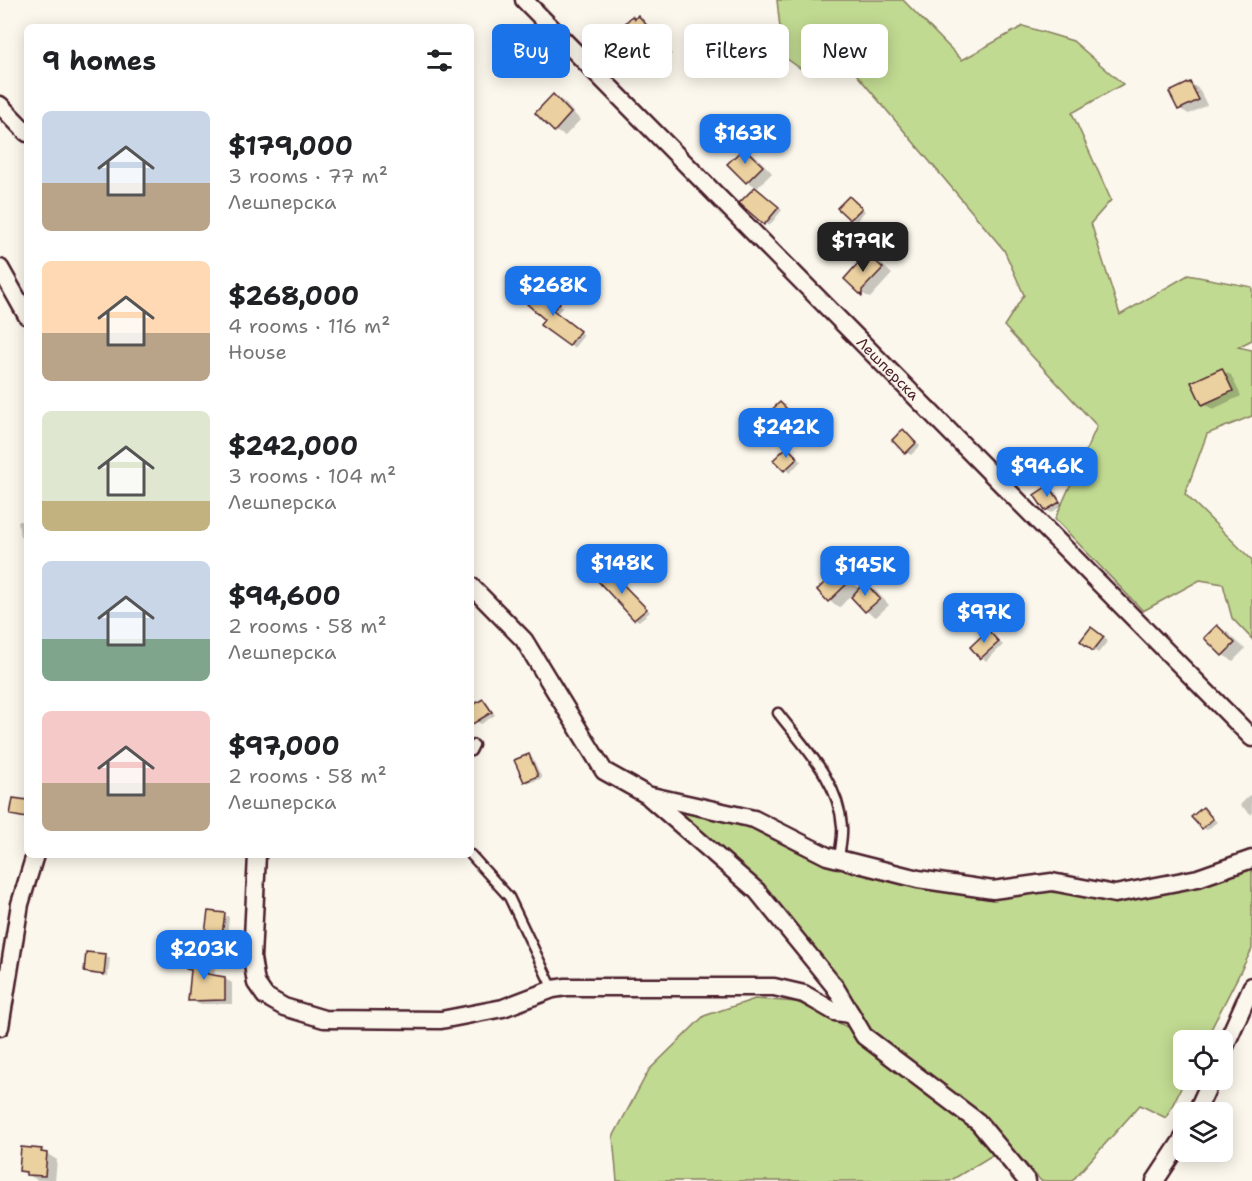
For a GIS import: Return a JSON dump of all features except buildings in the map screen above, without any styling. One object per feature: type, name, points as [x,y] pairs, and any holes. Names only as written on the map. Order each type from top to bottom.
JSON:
[{"type":"street","name":"Лешперска","points":[[524,0],[1252,738]]},
{"type":"street","points":[[0,105],[24,130]]},
{"type":"street","points":[[0,268],[24,311]]},
{"type":"street","points":[[474,589],[524,640],[604,771],[647,795],[757,891],[835,987],[864,1036],[978,1122],[1027,1181]]},
{"type":"street","points":[[647,795],[754,819],[827,856],[918,879],[993,890],[1052,882],[1115,894],[1198,878],[1252,859]]},
{"type":"street","points":[[0,1027],[20,903],[34,858]]},
{"type":"street","points":[[257,858],[252,958],[256,982],[265,996],[284,1008],[324,1019],[441,1020],[503,1008],[553,989],[566,987],[774,987],[804,994],[835,1012],[851,1014]]},
{"type":"street","points":[[1232,1030],[1252,986]]},
{"type":"street","points":[[1155,1181],[1173,1154]]},
{"type":"lane","points":[[778,713],[828,779],[837,795],[843,827],[839,859]]},
{"type":"lane","points":[[474,858],[509,897],[553,989]]},
{"type":"green space","points":[[777,0],[903,0],[962,60],[1023,26],[1073,41],[1123,84],[1072,113],[1111,200],[1091,223],[1120,315],[1188,275],[1252,287],[1252,340],[1238,347],[1252,350],[1252,416],[1207,434],[1185,494],[1252,560],[1252,639],[1232,618],[1223,584],[1200,580],[1143,611],[1055,519],[1097,426],[1004,326],[1024,295],[1004,250],[859,78],[888,78],[888,24],[801,24],[801,69],[789,60],[789,24],[780,24]]},
{"type":"green space","points":[[647,795],[754,819],[827,856],[993,890],[1052,882],[1115,894],[1252,859],[1252,949],[1211,1030],[1173,1030],[1173,1090],[1180,1090],[1166,1118],[1140,1105],[1072,1181],[1041,1181],[1009,1145],[950,1181],[617,1181],[613,1137],[649,1070],[704,1016],[755,999],[797,1002],[863,1035],[757,891]]}]
